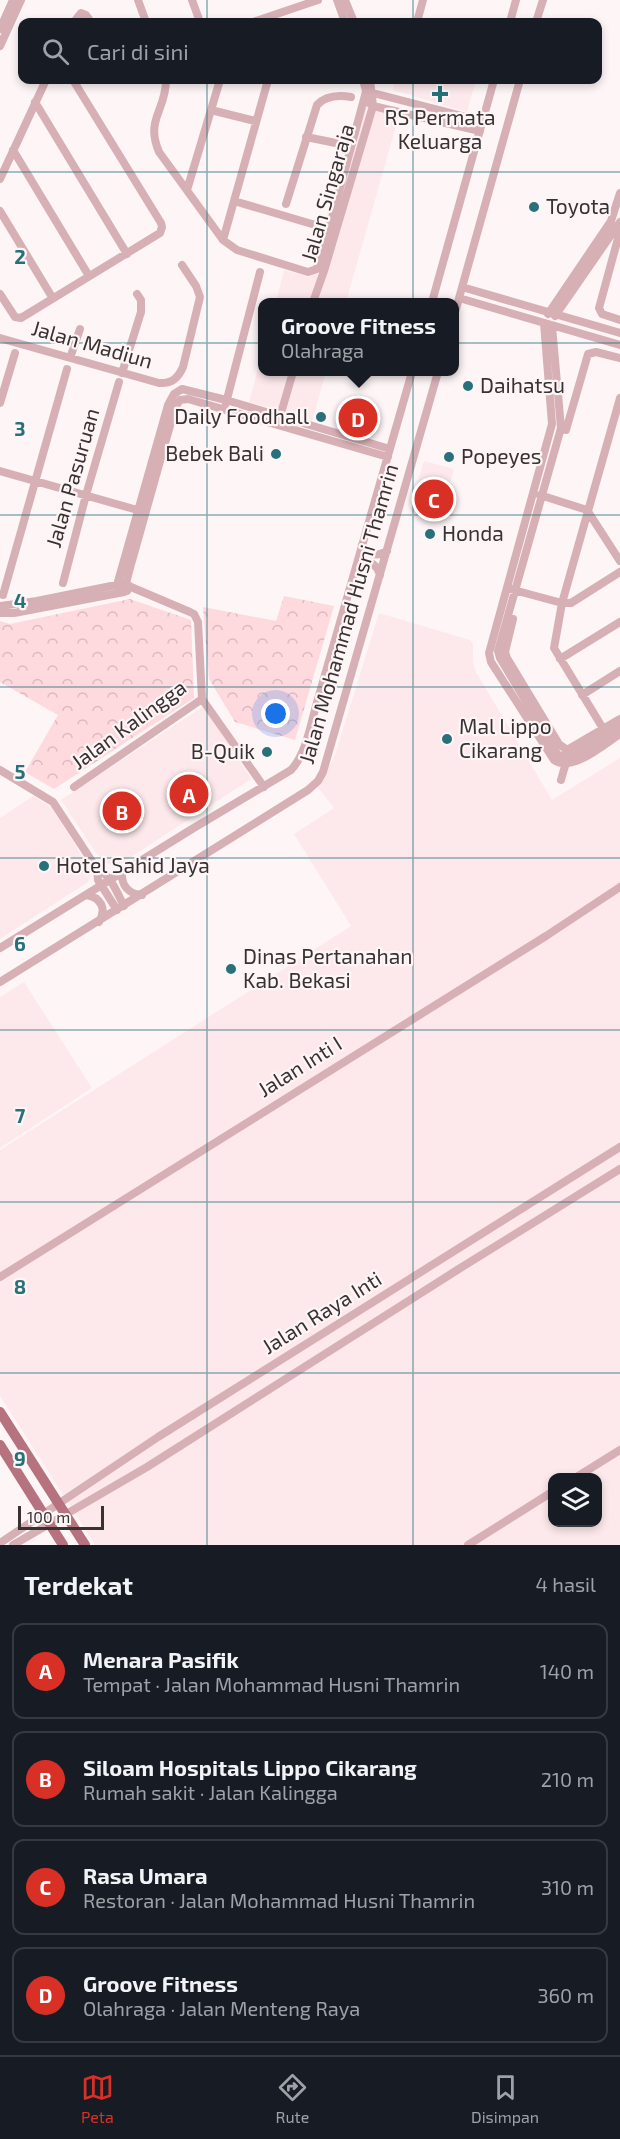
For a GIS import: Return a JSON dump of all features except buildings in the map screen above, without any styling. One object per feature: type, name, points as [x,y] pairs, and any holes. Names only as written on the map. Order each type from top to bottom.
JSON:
[{"type":"main road","points":[[0,1412],[85,1545]]},
{"type":"main road","points":[[0,1445],[62,1543]]},
{"type":"main road","points":[[34,1498],[44,1496],[49,1488]]},
{"type":"main road","points":[[62,1543],[67,1533],[76,1530]]},
{"type":"street","points":[[0,29],[14,0]]},
{"type":"street","points":[[0,45],[21,0]]},
{"type":"street","points":[[138,0],[145,18]]},
{"type":"street","points":[[192,0],[199,18]]},
{"type":"street","points":[[265,18],[318,0]]},
{"type":"street","points":[[337,0],[344,18]]},
{"type":"street","points":[[345,0],[352,18]]},
{"type":"street","points":[[418,18],[423,0]]},
{"type":"street","points":[[511,18],[516,0]]},
{"type":"street","points":[[537,18],[543,0]]},
{"type":"street","points":[[78,18],[81,13],[88,18]]},
{"type":"street","points":[[0,178],[44,84]]},
{"type":"street","points":[[0,294],[17,319],[160,233],[162,227],[75,84]]},
{"type":"street","points":[[166,84],[166,93],[154,122],[155,142],[159,152],[223,240],[237,250],[308,272],[317,269],[369,84]]},
{"type":"street","points":[[188,190],[219,84]]},
{"type":"street","points":[[223,240],[267,84]]},
{"type":"street","points":[[364,84],[368,94]]},
{"type":"street","points":[[433,298],[493,84]]},
{"type":"street","points":[[519,84],[459,298],[551,315],[620,333]]},
{"type":"street","points":[[368,94],[482,122]]},
{"type":"street","name":"Jalan Singaraja","points":[[315,298],[373,106],[368,94]]},
{"type":"street","points":[[286,204],[312,116],[320,102],[338,95],[351,97]]},
{"type":"street","points":[[36,102],[127,254]]},
{"type":"street","points":[[373,106],[480,131]]},
{"type":"street","points":[[211,110],[255,121]]},
{"type":"street","points":[[306,137],[351,146]]},
{"type":"street","points":[[13,150],[89,276]]},
{"type":"street","points":[[551,315],[611,221],[620,193]]},
{"type":"street","points":[[234,201],[329,229]]},
{"type":"street","points":[[0,211],[52,297]]},
{"type":"street","points":[[551,315],[620,222]]},
{"type":"street","points":[[620,231],[599,308],[602,314],[620,320]]},
{"type":"street","name":"Jalan Madiun","points":[[0,338],[159,383],[174,380],[183,367],[200,297],[196,286],[182,265]]},
{"type":"street","points":[[225,405],[260,272]]},
{"type":"street","points":[[462,288],[516,309],[548,325],[620,345]]},
{"type":"street","points":[[122,373],[141,312],[141,300],[137,294]]},
{"type":"street","points":[[548,325],[564,426]]},
{"type":"street","points":[[548,325],[552,424],[533,493],[514,590],[498,651],[558,755],[567,757],[574,763],[620,734]]},
{"type":"street","points":[[70,358],[80,329]]},
{"type":"street","points":[[514,590],[588,354],[596,352],[620,358]]},
{"type":"street","points":[[0,403],[15,353]]},
{"type":"street","points":[[3,595],[67,369]]},
{"type":"street","points":[[279,420],[292,376]]},
{"type":"street","name":"Jalan Mohammad Husni Thamrin","points":[[0,948],[291,771],[301,756],[411,376]]},
{"type":"street","name":"Jalan Mohammad Husni Thamrin","points":[[0,982],[142,895],[318,781],[323,772],[437,376]]},
{"type":"street","name":"Jalan Pasuruan","points":[[63,583],[119,382]]},
{"type":"street","points":[[125,588],[168,405],[174,394],[182,389],[190,390],[225,405],[389,453]]},
{"type":"street","points":[[605,732],[554,648],[562,603],[620,398]]},
{"type":"street","points":[[0,471],[142,511]]},
{"type":"street","points":[[533,493],[587,510],[620,561]]},
{"type":"street","points":[[362,545],[370,554],[382,554],[387,551]]},
{"type":"street","points":[[356,569],[367,561],[378,568],[380,575]]},
{"type":"street","points":[[514,590],[562,603],[572,603],[620,572]]},
{"type":"street","points":[[0,606],[125,588]]},
{"type":"street","points":[[0,613],[14,613],[125,588]]},
{"type":"street","name":"Jalan Kalingga","points":[[74,787],[202,699],[196,617],[190,612],[125,588]]},
{"type":"street","points":[[560,659],[620,622]]},
{"type":"street","points":[[582,695],[620,671]]},
{"type":"street","points":[[202,699],[264,788]]},
{"type":"street","points":[[567,757],[576,754],[620,719]]},
{"type":"street","points":[[605,732],[620,726]]},
{"type":"street","points":[[561,780],[567,757]]},
{"type":"street","points":[[0,770],[53,802],[97,869],[110,880],[121,908]]},
{"type":"street","points":[[97,869],[96,874],[101,885],[121,908]]},
{"type":"street","points":[[122,872],[126,889],[142,895]]},
{"type":"street","name":"Jalan Inti I","points":[[0,1277],[546,936],[620,887]]},
{"type":"street","points":[[86,895],[98,899],[101,904],[102,916],[99,922]]},
{"type":"street","name":"Jalan Raya Inti","points":[[0,1543],[158,1437],[620,1147]]},
{"type":"street","name":"Jalan Raya Inti","points":[[13,1545],[172,1451],[620,1169]]},
{"type":"street","points":[[583,1473],[620,1450]]},
{"type":"street","points":[[468,1545],[548,1495]]},
{"type":"shaded area","name":"RS Permata Keluarga","points":[[394,84],[475,84],[467,112],[393,90]]},
{"type":"shaded area","points":[[360,101],[400,112],[347,298],[277,298],[284,270],[309,277]]},
{"type":"shaded area","points":[[258,369],[258,376],[325,376],[312,421],[249,402]]},
{"type":"shaded area","points":[[424,461],[454,469],[443,510],[412,501]]},
{"type":"shaded area","points":[[379,613],[470,640],[473,644],[473,663],[476,672],[552,800],[620,758],[620,1545],[95,1545],[0,1396],[0,1150],[351,926],[294,834],[334,808],[317,786],[335,755]]},
{"type":"shaded area","points":[[204,706],[251,779],[117,866],[108,864],[96,853],[61,800]]},
{"type":"shaded area","name":"Hotel Sahid Jaya","points":[[33,796],[51,807],[91,871],[91,876],[88,882],[0,939],[0,818]]},
{"type":"shaded area","points":[[24,982],[92,1088],[0,1148],[0,997]]},
{"type":"green space","points":[[284,596],[334,606],[295,740],[235,722],[209,679],[203,607],[276,621]]},
{"type":"green space","points":[[130,599],[191,620],[194,698],[54,789],[25,772],[58,715],[0,682],[0,621],[10,624]]},
{"type":"place","name":"RS Permata Keluarga","points":[[440,94]]},
{"type":"place","name":"Toyota","points":[[534,207]]},
{"type":"place","name":"Daihatsu","points":[[468,386]]},
{"type":"place","name":"Daily Foodhall","points":[[321,417]]},
{"type":"place","name":"Groove Fitness","points":[[358,418]]},
{"type":"place","name":"Bebek Bali","points":[[276,454]]},
{"type":"place","name":"Popeyes","points":[[449,457]]},
{"type":"place","name":"Rasa Umara","points":[[434,499]]},
{"type":"place","name":"Honda","points":[[430,534]]},
{"type":"place","name":"Mal Lippo Cikarang","points":[[447,739]]},
{"type":"place","name":"B-Quik","points":[[267,752]]},
{"type":"place","name":"Menara Pasifik","points":[[189,794]]},
{"type":"place","name":"Siloam Hospitals Lippo Cikarang","points":[[122,811]]},
{"type":"place","name":"Hotel Sahid Jaya","points":[[44,866]]},
{"type":"place","name":"Dinas Pertanahan Kab. Bekasi","points":[[231,969]]}]
